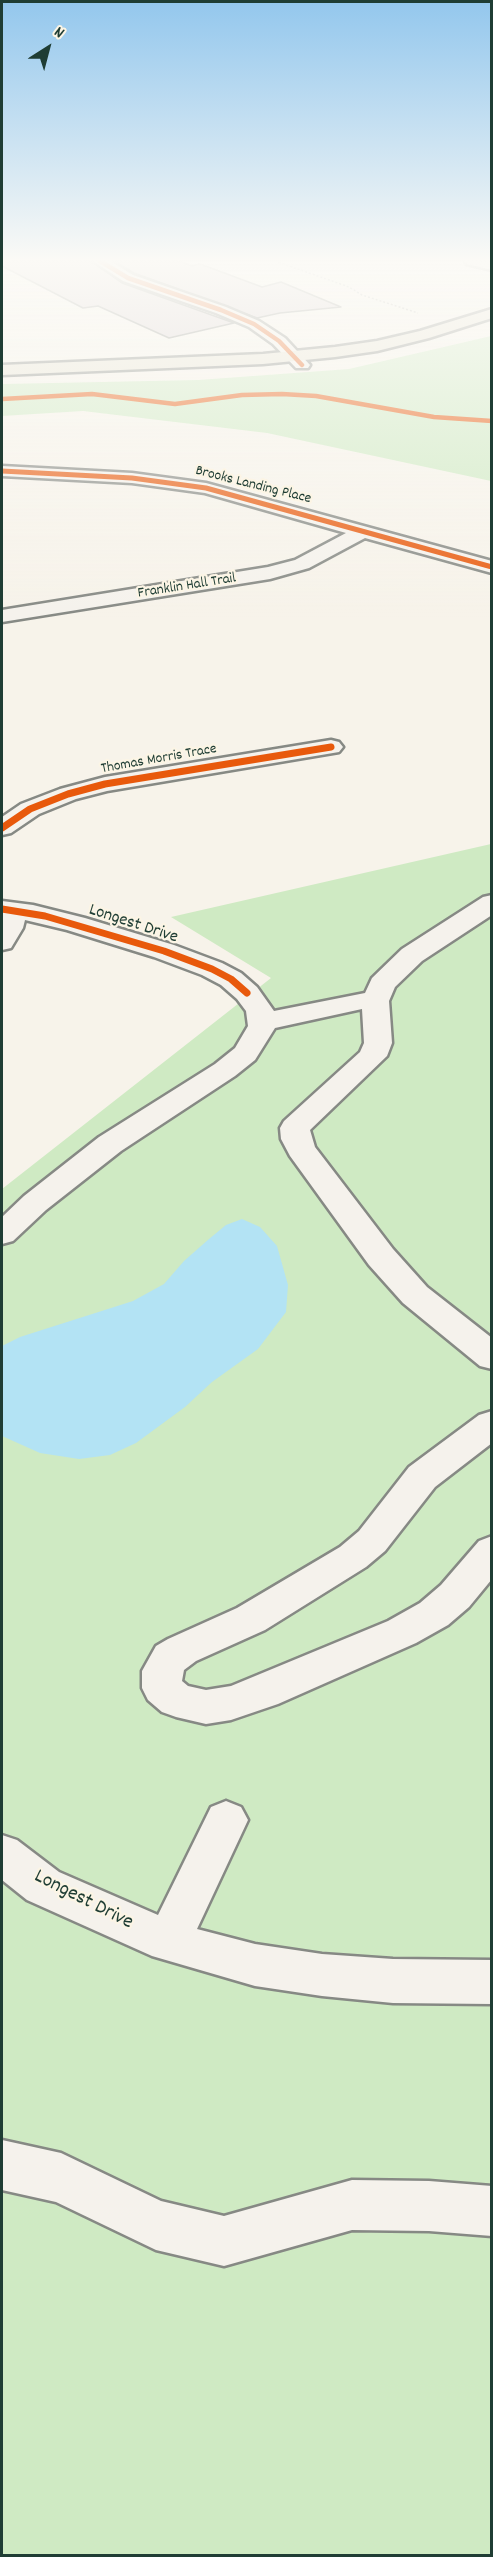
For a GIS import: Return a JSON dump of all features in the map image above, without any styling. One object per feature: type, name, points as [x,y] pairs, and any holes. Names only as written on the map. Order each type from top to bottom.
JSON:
[{"type":"street","name":"Brooks Landing Place","points":[[2,471],[132,478],[188,485],[272,505],[492,567]]},
{"type":"street","name":"Franklin Hall Trail","points":[[2,616],[270,573],[311,560],[364,531]]},
{"type":"street","name":"Thomas Morris Trace","points":[[2,828],[30,809],[68,794],[105,784],[331,747]]},
{"type":"street","points":[[492,903],[412,955],[382,984],[375,1001],[378,1043],[373,1056],[302,1119],[295,1128],[296,1139],[319,1176],[381,1257],[415,1295],[492,1357]]},
{"type":"street","points":[[2,942],[10,928],[8,909]]},
{"type":"street","name":"Longest Drive","points":[[8,909],[76,924],[164,951],[212,969],[231,979],[248,993],[260,1011],[261,1022]]},
{"type":"street","points":[[2,1234],[35,1203],[110,1144],[225,1070],[245,1054],[256,1039],[262,1026],[261,1022],[303,1015],[356,1001],[375,1001]]},
{"type":"street","points":[[492,1424],[422,1477],[372,1540],[353,1557],[251,1619],[182,1650],[170,1658],[162,1671],[162,1688],[177,1700],[206,1707],[231,1703],[264,1692],[402,1632],[434,1614],[455,1596],[492,1551]]},
{"type":"street","points":[[168,1941],[226,1820]]},
{"type":"street","name":"Longest Drive","points":[[2,1854],[44,1886],[168,1941],[255,1965],[322,1975],[393,1981],[492,1982]]},
{"type":"street","points":[[2,2165],[61,2178],[156,2225],[224,2241],[352,2205],[429,2206],[492,2211]]},
{"type":"green space","points":[[182,380],[491,380],[491,481],[267,433],[83,411],[2,416],[2,384]]},
{"type":"green space","points":[[491,844],[491,2555],[2,2556],[2,1189],[271,978],[171,917]]},
{"type":"water","points":[[242,1219],[260,1227],[277,1246],[288,1285],[286,1312],[258,1349],[212,1382],[185,1407],[136,1443],[110,1455],[79,1459],[40,1453],[2,1436],[2,1346],[20,1337],[133,1301],[164,1284],[184,1261],[209,1239],[226,1225]]},
{"type":"cycle path","points":[[2,399],[92,394],[175,404],[242,395],[282,394],[316,396],[434,417],[492,421]]},
{"type":"cycle path","points":[[2,471],[132,478],[206,488],[492,567]]},
{"type":"cycle path","points":[[2,828],[30,809],[68,794],[105,784],[331,747]]},
{"type":"cycle path","points":[[2,909],[45,916],[164,951],[212,969],[231,979],[247,993]]}]
